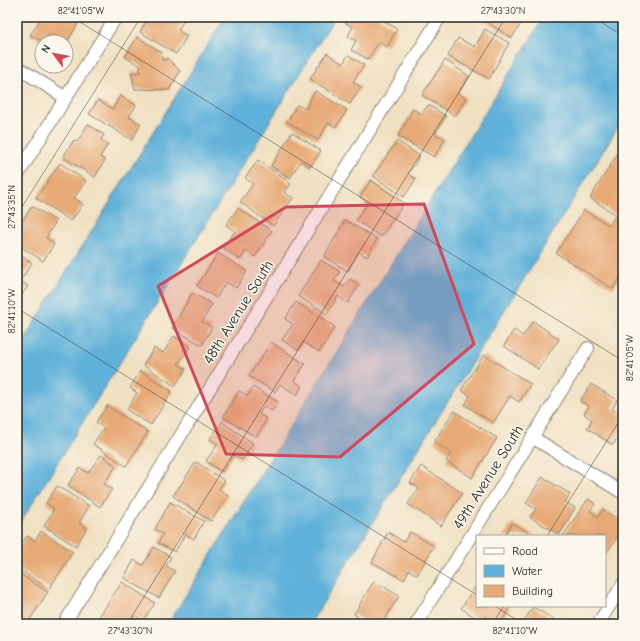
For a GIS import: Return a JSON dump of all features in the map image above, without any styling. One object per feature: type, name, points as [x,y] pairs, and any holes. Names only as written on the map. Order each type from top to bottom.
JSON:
[{"type":"street","points":[[17,176],[116,17]]},
{"type":"street","name":"48th Avenue South","points":[[64,624],[440,17]]},
{"type":"street","points":[[17,67],[66,98]]},
{"type":"street","name":"49th Avenue South","points":[[416,624],[588,348]]},
{"type":"street","points":[[532,437],[623,493]]},
{"type":"street","points":[[598,624],[623,584]]},
{"type":"highlighted area","points":[[424,204],[474,344],[340,457],[226,454],[158,286],[286,207]]},
{"type":"water","points":[[225,17],[335,17],[17,528],[17,351]]},
{"type":"water","points":[[544,17],[623,17],[623,119],[310,624],[168,624]]},
{"type":"building","points":[[42,17],[82,17],[72,34],[34,34],[34,37],[30,35]]},
{"type":"building","points":[[149,17],[186,17],[178,30],[187,36],[176,54],[140,32]]},
{"type":"building","points":[[347,17],[377,17],[397,29],[387,47],[379,42],[368,59],[351,50],[356,41],[348,36],[353,27],[344,22]]},
{"type":"building","points":[[483,17],[525,17],[512,38],[482,19]]},
{"type":"building","points":[[485,29],[509,43],[489,79],[448,56],[458,38],[475,47]]},
{"type":"building","points":[[137,37],[161,52],[162,60],[168,59],[180,71],[169,90],[135,89],[131,73],[141,72],[139,69],[141,66],[125,57]]},
{"type":"building","points":[[327,53],[343,64],[348,55],[364,65],[353,82],[361,87],[350,104],[310,79]]},
{"type":"building","points":[[445,60],[469,76],[458,93],[466,98],[455,116],[422,95]]},
{"type":"building","points":[[315,91],[347,110],[336,127],[328,123],[318,140],[287,122],[297,105],[305,109]]},
{"type":"building","points":[[120,96],[136,105],[129,117],[141,124],[132,140],[89,114],[98,100],[113,109]]},
{"type":"building","points":[[428,105],[446,116],[435,134],[445,139],[434,157],[398,136],[413,109],[422,114]]},
{"type":"building","points":[[88,124],[104,135],[101,140],[108,144],[100,157],[105,160],[95,177],[63,157],[74,140],[77,142]]},
{"type":"building","points":[[292,132],[321,151],[310,167],[301,161],[290,178],[271,166]]},
{"type":"building","points":[[397,141],[420,156],[408,174],[416,179],[404,197],[373,176]]},
{"type":"building","points":[[623,145],[623,217],[616,229],[623,234],[623,273],[613,289],[556,253],[584,210],[609,225],[616,215],[590,198]]},
{"type":"building","points":[[258,160],[291,184],[284,193],[293,198],[273,226],[240,202],[253,184],[245,178]]},
{"type":"building","points":[[60,163],[86,181],[74,198],[83,204],[71,221],[36,198]]},
{"type":"building","points":[[371,180],[404,203],[381,237],[356,220],[368,203],[360,197]]},
{"type":"building","points":[[32,206],[56,221],[46,238],[54,244],[43,261],[17,244],[17,230]]},
{"type":"building","points":[[238,208],[272,231],[255,257],[246,251],[240,260],[223,248],[235,231],[226,225]]},
{"type":"building","points":[[345,220],[377,239],[367,257],[359,252],[348,271],[324,257]]},
{"type":"building","points":[[17,253],[32,263],[20,281],[28,286],[17,302]]},
{"type":"building","points":[[218,253],[247,271],[236,288],[226,282],[216,298],[197,286]]},
{"type":"building","points":[[321,260],[340,272],[334,281],[344,287],[350,279],[359,285],[348,303],[338,296],[327,314],[298,296]]},
{"type":"building","points":[[192,293],[212,304],[202,322],[212,327],[202,345],[172,328]]},
{"type":"building","points":[[296,302],[335,327],[319,352],[303,342],[298,350],[282,340],[293,324],[285,319]]},
{"type":"building","points":[[533,321],[559,339],[538,369],[504,346],[514,330],[523,336]]},
{"type":"building","points":[[174,336],[190,347],[178,364],[186,369],[175,386],[143,365],[154,348],[163,353]]},
{"type":"building","points":[[271,342],[305,364],[294,381],[302,386],[297,395],[280,384],[275,392],[249,376]]},
{"type":"building","points":[[484,355],[531,384],[519,402],[510,396],[493,423],[465,405],[470,396],[461,390]]},
{"type":"building","points":[[140,371],[172,391],[151,425],[127,410],[137,393],[130,388]]},
{"type":"building","points":[[591,384],[617,400],[612,409],[623,416],[623,428],[613,445],[587,428],[592,420],[584,414],[589,406],[580,401]]},
{"type":"building","points":[[253,387],[278,402],[272,411],[264,406],[259,414],[267,419],[256,437],[223,417],[239,391],[248,396]]},
{"type":"building","points":[[107,406],[148,432],[126,466],[93,444],[104,428],[96,422]]},
{"type":"building","points":[[454,411],[497,438],[472,478],[446,461],[451,453],[434,442]]},
{"type":"building","points":[[222,422],[253,443],[242,460],[234,455],[222,472],[206,461],[218,444],[210,439]]},
{"type":"building","points":[[101,455],[116,466],[104,484],[112,489],[100,507],[68,485],[80,468],[88,473]]},
{"type":"building","points":[[196,462],[225,481],[219,489],[228,496],[211,521],[173,496]]},
{"type":"building","points":[[421,466],[462,493],[441,526],[408,504],[419,488],[410,483]]},
{"type":"building","points":[[542,477],[570,494],[565,502],[575,508],[559,535],[530,517],[536,509],[526,503]]},
{"type":"building","points":[[57,486],[89,506],[79,523],[87,528],[76,546],[44,526],[54,509],[46,503]]},
{"type":"building","points":[[588,499],[595,504],[590,511],[598,517],[603,509],[623,523],[623,529],[606,554],[606,535],[564,535]]},
{"type":"building","points":[[170,502],[204,521],[194,539],[185,534],[175,552],[158,543],[163,534],[155,529]]},
{"type":"building","points":[[512,523],[533,535],[505,535]]},
{"type":"building","points":[[41,531],[73,552],[49,589],[17,568],[17,551],[27,536],[35,541]]},
{"type":"building","points":[[388,532],[404,542],[410,532],[434,546],[417,575],[409,570],[404,580],[372,562]]},
{"type":"building","points":[[154,547],[171,557],[166,566],[175,571],[159,598],[124,578],[134,560],[143,565]]},
{"type":"building","points":[[17,572],[48,592],[27,624],[21,624],[17,621]]},
{"type":"building","points":[[374,581],[399,596],[382,624],[370,624],[354,614]]},
{"type":"building","points":[[122,582],[155,603],[143,621],[135,615],[130,624],[111,624],[99,617]]},
{"type":"building","points":[[476,586],[476,607],[510,608],[500,624],[485,616],[482,622],[461,608]]},
{"type":"building","points":[[533,607],[558,622],[556,624],[522,624]]}]
